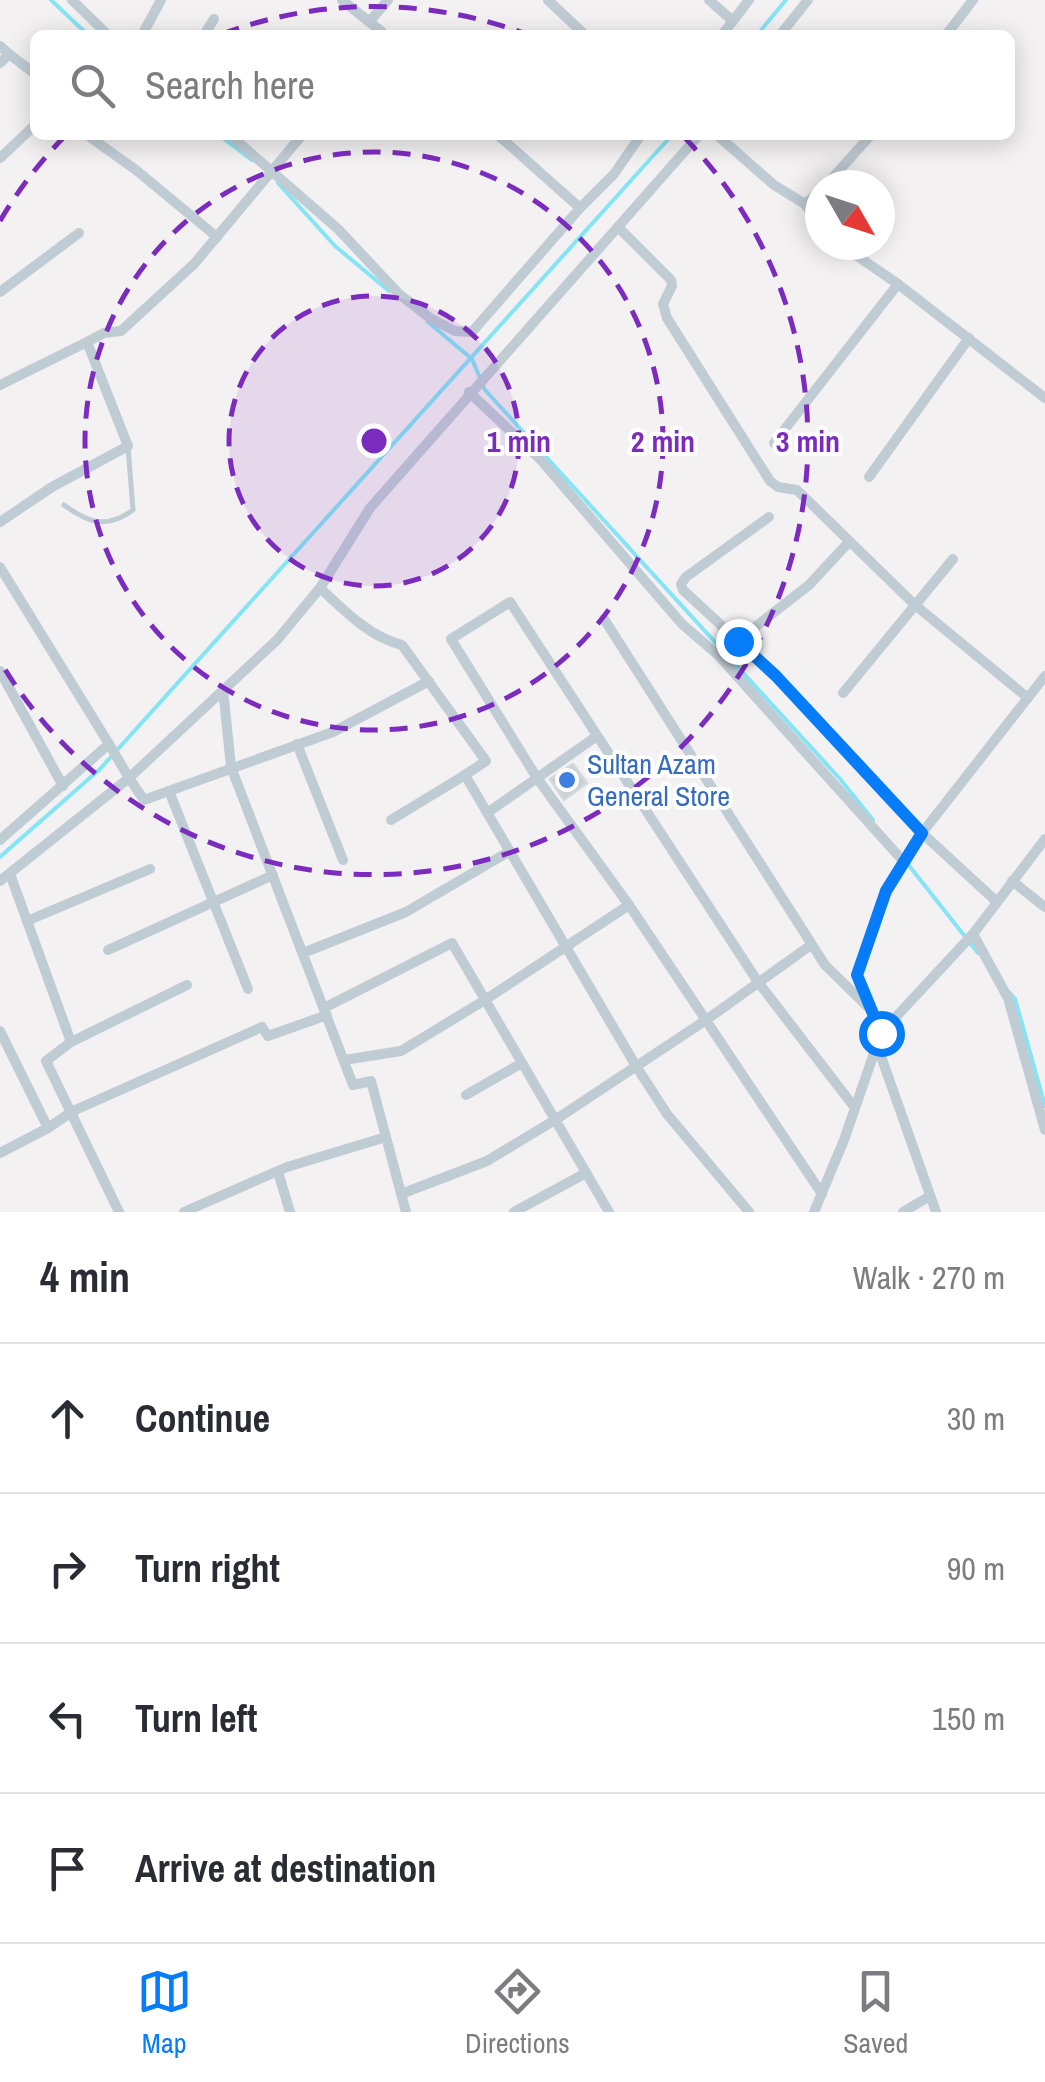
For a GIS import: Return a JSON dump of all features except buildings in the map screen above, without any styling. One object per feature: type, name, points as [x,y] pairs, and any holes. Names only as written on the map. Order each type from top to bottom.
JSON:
[{"type":"street","points":[[72,0],[103,30]]},
{"type":"street","points":[[145,30],[161,0]]},
{"type":"street","points":[[342,0],[378,30]]},
{"type":"street","points":[[369,22],[388,0]]},
{"type":"street","points":[[548,0],[580,30]]},
{"type":"street","points":[[710,0],[733,21]]},
{"type":"street","points":[[726,30],[749,0]]},
{"type":"street","points":[[784,30],[808,0]]},
{"type":"street","points":[[950,30],[973,0]]},
{"type":"street","points":[[207,30],[214,18]]},
{"type":"street","points":[[0,64],[4,50],[30,70]]},
{"type":"street","points":[[0,158],[30,130]]},
{"type":"street","points":[[94,140],[217,237]]},
{"type":"street","points":[[236,140],[369,259],[400,294],[454,332],[472,332],[614,174],[638,140]]},
{"type":"street","points":[[0,384],[108,332],[122,330],[194,264],[298,140]]},
{"type":"street","points":[[504,140],[580,208]]},
{"type":"street","points":[[71,1042],[27,921],[5,878],[277,640],[320,588],[370,508],[695,140]]},
{"type":"street","points":[[723,140],[774,185],[805,204]]},
{"type":"street","points":[[839,170],[866,140]]},
{"type":"street","points":[[618,226],[671,280],[672,286],[662,304],[667,318],[770,481],[797,490],[915,605],[1028,698]]},
{"type":"street","points":[[0,276],[3,290],[79,233]]},
{"type":"street","points":[[863,260],[1045,398]]},
{"type":"street","points":[[774,442],[898,284]]},
{"type":"street","points":[[869,476],[968,338]]},
{"type":"street","points":[[0,522],[52,487],[128,446],[87,342]]},
{"type":"street","points":[[469,392],[540,459],[682,624],[718,655],[904,862]]},
{"type":"street","points":[[768,516],[696,569],[682,584],[688,595],[776,676],[922,833],[996,900]]},
{"type":"street","points":[[738,641],[809,585],[849,542]]},
{"type":"street","points":[[843,694],[954,558]]},
{"type":"street","points":[[0,567],[144,800],[334,732],[429,680]]},
{"type":"street","points":[[320,588],[362,626],[383,640],[402,645],[486,760],[391,820]]},
{"type":"street","points":[[822,1194],[629,905],[538,778],[452,639],[510,602],[758,982],[855,1108]]},
{"type":"street","points":[[604,620],[825,965],[871,1010]]},
{"type":"street","points":[[0,671],[63,786]]},
{"type":"street","points":[[936,1212],[857,975],[886,891],[922,833],[1045,676]]},
{"type":"street","points":[[223,689],[232,766],[354,1085],[371,1081],[406,1212]]},
{"type":"street","points":[[487,813],[597,736]]},
{"type":"street","points":[[297,744],[342,860]]},
{"type":"street","points":[[1,836],[111,747]]},
{"type":"street","points":[[465,775],[667,1114],[747,1211]]},
{"type":"street","points":[[169,791],[248,989]]},
{"type":"street","points":[[814,1212],[879,1038],[973,934],[1045,839]]},
{"type":"street","points":[[303,953],[406,912],[510,851]]},
{"type":"street","points":[[27,921],[150,869]]},
{"type":"street","points":[[108,950],[273,875]]},
{"type":"street","points":[[1012,882],[1045,907]]},
{"type":"street","points":[[344,1060],[401,1051],[629,905]]},
{"type":"street","points":[[973,934],[1008,998],[1040,1086],[1045,1130]]},
{"type":"street","points":[[0,1153],[73,1111],[262,1028],[268,1036],[325,1011],[452,943],[609,1212]]},
{"type":"street","points":[[401,1194],[488,1161],[706,1020],[812,944]]},
{"type":"street","points":[[104,1212],[117,1209],[46,1061],[71,1042],[187,985]]},
{"type":"street","points":[[0,1031],[48,1128]]},
{"type":"street","points":[[466,1095],[522,1062]]},
{"type":"street","points":[[184,1212],[278,1172],[386,1137]]},
{"type":"street","points":[[278,1172],[290,1212]]},
{"type":"street","points":[[514,1212],[586,1173]]},
{"type":"street","points":[[904,1212],[930,1196]]},
{"type":"lane","points":[[64,504],[92,522],[114,520],[132,510],[128,446]]},
{"type":"waterway","points":[[51,0],[83,30]]},
{"type":"waterway","points":[[761,30],[786,0]]},
{"type":"waterway","points":[[226,140],[252,160]]},
{"type":"waterway","points":[[0,857],[100,769],[667,140]]},
{"type":"waterway","points":[[278,183],[335,246],[389,291]]},
{"type":"waterway","points":[[428,322],[472,359],[485,390],[873,820]]},
{"type":"waterway","points":[[907,863],[978,953]]},
{"type":"waterway","points":[[1009,992],[1015,999],[1045,1106]]},
{"type":"place","name":"Sultan Azam General Store","points":[[567,780]]},
{"type":"route","points":[[738,641],[776,676],[922,833],[886,891],[857,975],[881,1033]]}]
